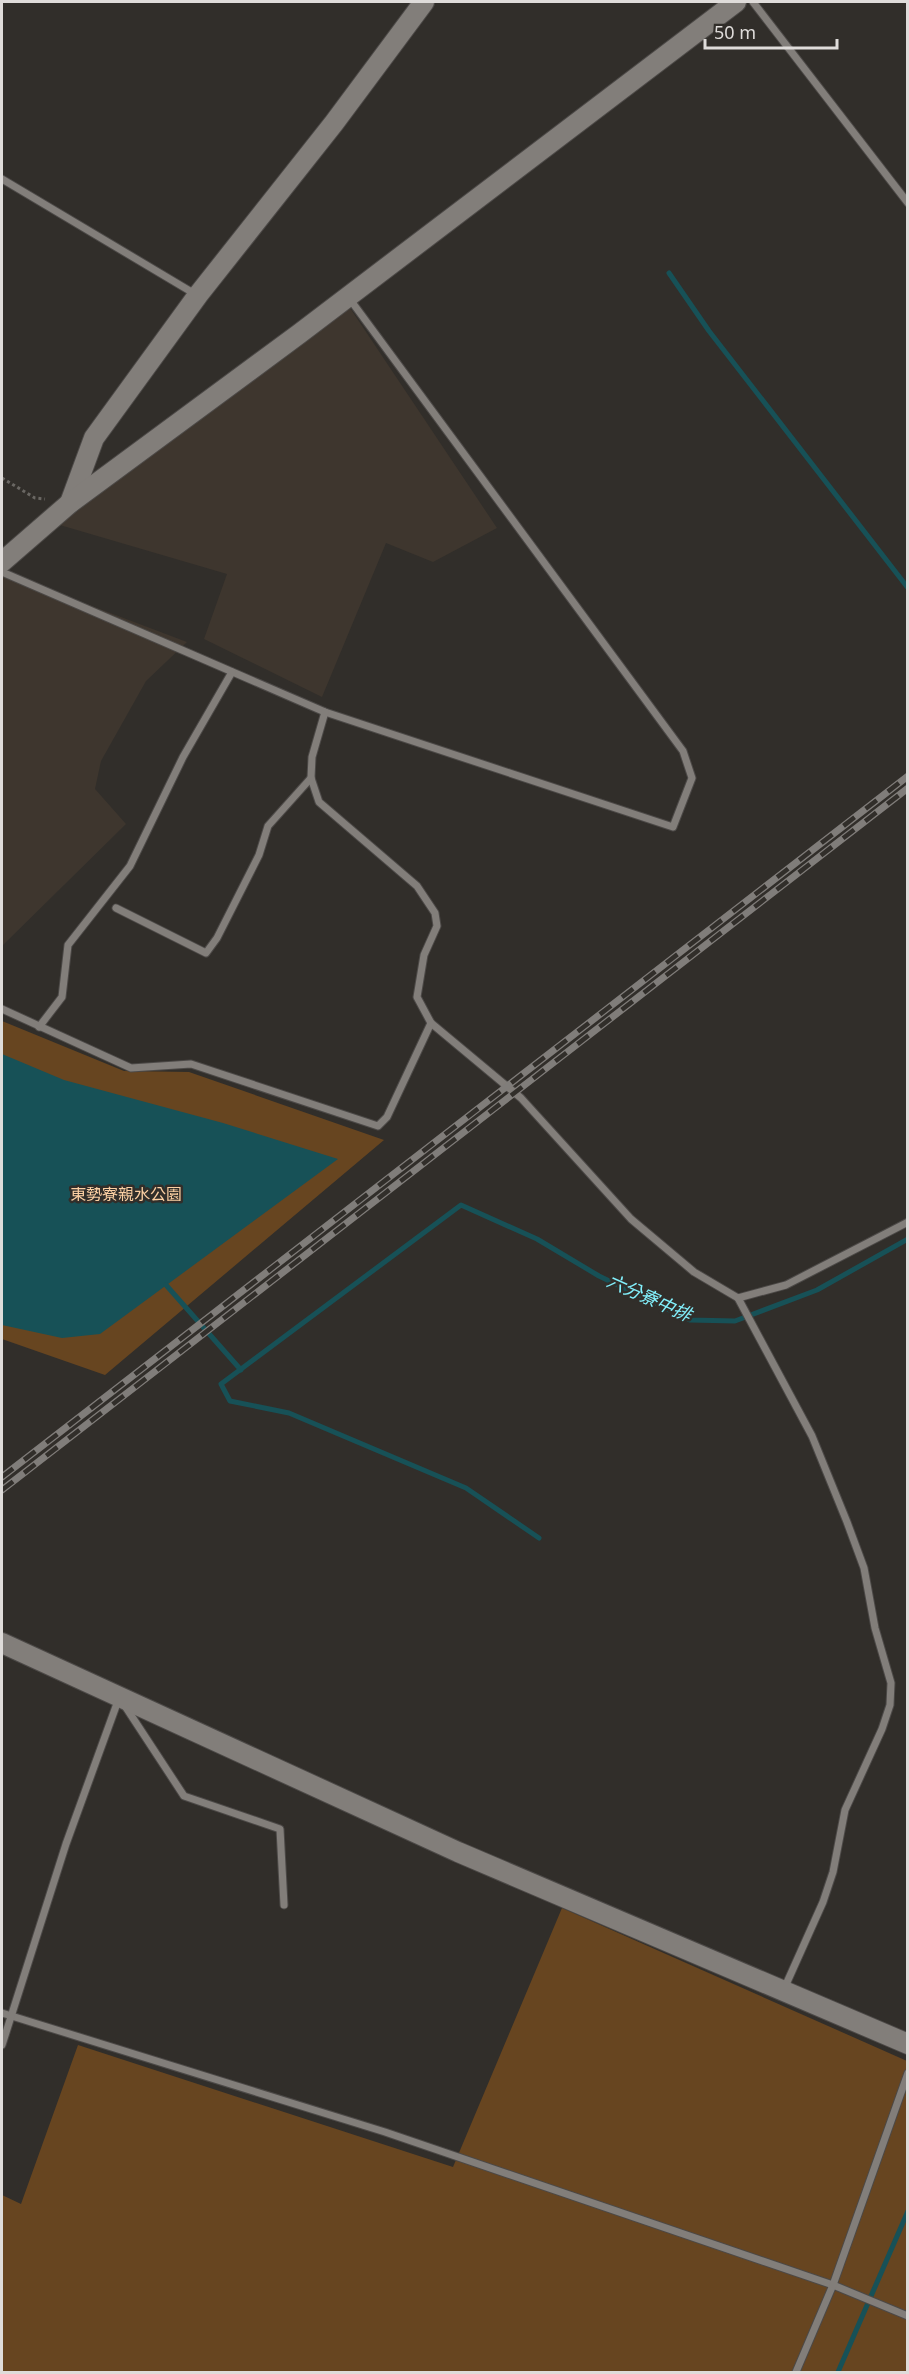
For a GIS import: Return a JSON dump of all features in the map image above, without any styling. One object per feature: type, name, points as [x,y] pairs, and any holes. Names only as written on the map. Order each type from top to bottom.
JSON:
[{"type":"street","points":[[70,503],[93,438],[198,296],[334,123],[424,2]]},
{"type":"street","points":[[2,562],[70,503],[736,2]]},
{"type":"street","points":[[2,1643],[458,1852],[908,2044]]},
{"type":"lane","points":[[753,2],[908,203]]},
{"type":"lane","points":[[2,178],[198,296]]},
{"type":"lane","points":[[2,572],[325,712],[673,826],[692,778],[683,752],[347,296]]},
{"type":"lane","points":[[39,1027],[62,997],[69,945],[130,866],[183,757],[232,672]]},
{"type":"lane","points":[[325,712],[314,744],[311,778],[319,802],[417,886],[435,913],[437,926],[424,955],[417,997],[431,1023],[521,1098],[631,1220],[694,1272],[740,1301],[812,1436],[864,1568],[875,1628],[891,1683],[890,1705],[882,1729],[845,1810],[833,1872],[823,1902],[794,1972],[783,1991]]},
{"type":"lane","points":[[116,908],[206,953],[217,938],[259,855],[268,826],[311,778]]},
{"type":"lane","points":[[2,1009],[131,1068],[191,1065],[378,1126],[387,1117],[431,1023]]},
{"type":"lane","points":[[740,1301],[786,1285],[908,1222]]},
{"type":"lane","points":[[119,1697],[184,1796],[280,1829],[284,1905]]},
{"type":"lane","points":[[2,2045],[66,1844],[119,1697]]},
{"type":"lane","points":[[2,2013],[385,2132],[833,2285],[908,2316]]},
{"type":"lane","points":[[796,2373],[833,2285],[908,2073]]},
{"type":"path","points":[[2,478],[35,498],[70,503]]},
{"type":"shaded area","points":[[346,302],[497,528],[433,562],[386,543],[322,697],[204,639],[227,574],[53,523]]},
{"type":"shaded area","points":[[2,572],[187,642],[146,681],[101,761],[95,789],[126,824],[2,946]]},
{"type":"green space","name":"東勢寮親水公園","points":[[2,1021],[124,1071],[189,1072],[384,1140],[105,1375],[2,1339]]},
{"type":"green space","points":[[562,1908],[907,2061],[907,2372],[2,2372],[2,2195],[21,2204],[78,2045],[453,2167]]},
{"type":"water","name":"東勢寮親水公園","points":[[2,1054],[64,1080],[223,1123],[338,1159],[100,1334],[62,1338],[2,1325]]},
{"type":"waterway","points":[[669,273],[709,331],[908,588]]},
{"type":"waterway","name":"六分寮中排","points":[[539,1538],[466,1488],[289,1413],[230,1401],[221,1384],[461,1205],[537,1239],[599,1276],[690,1320],[735,1321],[817,1290],[908,1239]]},
{"type":"waterway","points":[[166,1285],[241,1370]]},
{"type":"waterway","points":[[838,2372],[908,2211]]},
{"type":"railway","points":[[2,1477],[908,776]]},
{"type":"railway","points":[[2,1490],[908,788]]}]
